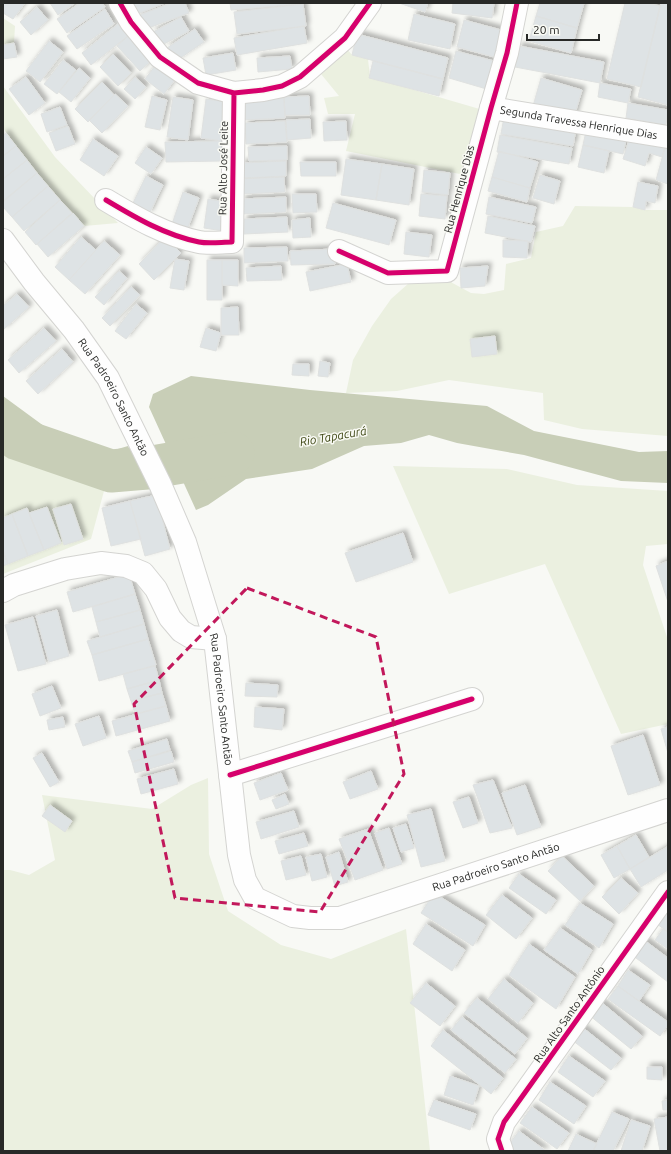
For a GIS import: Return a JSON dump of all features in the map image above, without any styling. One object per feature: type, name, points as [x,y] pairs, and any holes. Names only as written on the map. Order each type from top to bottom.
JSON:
[{"type":"street","points":[[120,3],[131,22],[160,57],[198,83],[234,94],[282,86],[300,77],[345,38],[370,3]]},
{"type":"street","name":"Rua Henrique Dias","points":[[339,251],[388,273],[447,271],[490,108],[507,53],[517,3]]},
{"type":"street","name":"Rua Alto José Leite","points":[[106,200],[143,222],[169,233],[200,242],[232,242],[234,94]]},
{"type":"street","name":"Segunda Travessa Henrique Dias","points":[[490,108],[668,137]]},
{"type":"street","name":"Rua Padroeiro Santo Antão","points":[[3,240],[34,282],[74,330],[108,378],[160,484],[185,542],[215,639],[239,855],[244,880],[255,898],[294,916],[310,918],[340,918],[668,810]]},
{"type":"street","points":[[3,591],[14,585],[66,569],[102,563],[126,566],[143,573],[156,589],[170,618],[181,631],[191,637],[215,639]]},
{"type":"street","points":[[230,775],[472,699]]},
{"type":"street","name":"Rua Alto Santo Antônio","points":[[502,1151],[498,1138],[504,1122],[668,892]]},
{"type":"highlighted area","points":[[247,588],[376,637],[404,774],[320,912],[175,898],[134,704]]},
{"type":"shaded area","points":[[3,18],[15,26],[14,43],[3,45]]},
{"type":"shaded area","points":[[346,48],[352,55],[368,59],[370,77],[483,110],[465,175],[346,151],[355,114],[328,114],[324,98],[339,96],[321,74]]},
{"type":"shaded area","points":[[3,86],[55,157],[118,223],[84,226],[43,181],[3,128]]},
{"type":"shaded area","points":[[575,206],[633,207],[645,210],[668,210],[668,436],[582,429],[544,420],[543,393],[449,380],[397,391],[346,393],[353,360],[372,326],[391,299],[418,275],[434,273],[471,293],[484,294],[504,290],[506,264],[531,258],[536,232],[563,226]]},
{"type":"shaded area","points":[[3,441],[18,451],[73,467],[107,480],[91,539],[3,574]]},
{"type":"shaded area","points":[[393,466],[507,469],[577,485],[668,491],[668,544],[646,546],[643,565],[668,640],[668,724],[621,734],[545,564],[449,594]]},
{"type":"shaded area","points":[[208,778],[209,854],[228,911],[281,945],[331,959],[406,929],[430,1151],[3,1151],[3,870],[10,870],[29,875],[55,860],[42,795],[152,809],[191,785]]},
{"type":"water","points":[[191,376],[310,390],[487,406],[534,431],[639,452],[668,451],[668,483],[621,481],[524,455],[457,443],[429,435],[401,443],[364,446],[312,469],[246,479],[208,505],[196,510],[149,407],[153,394]]},
{"type":"water","points":[[3,396],[48,429],[95,447],[111,451],[128,446],[144,480],[107,480],[73,467],[18,451],[3,441]]},
{"type":"building","points":[[3,3],[25,3],[13,19],[3,13]]},
{"type":"building","points":[[50,3],[75,3],[58,15]]},
{"type":"building","points":[[80,3],[102,3],[105,7],[67,33],[57,19]]},
{"type":"building","points":[[130,3],[165,3],[135,15]]},
{"type":"building","points":[[171,3],[185,3],[189,13],[143,30],[137,16]]},
{"type":"building","points":[[230,3],[300,3],[300,4],[231,10]]},
{"type":"building","points":[[399,3],[428,3],[425,12]]},
{"type":"building","points":[[453,3],[494,3],[492,18],[452,13]]},
{"type":"building","points":[[540,3],[584,3],[577,28],[536,16]]},
{"type":"building","points":[[625,3],[646,3],[660,6],[641,87],[607,79]]},
{"type":"building","points":[[661,3],[668,3],[668,105],[638,97]]},
{"type":"building","points":[[303,4],[306,26],[237,34],[234,12]]},
{"type":"building","points":[[37,7],[48,20],[31,35],[20,22]]},
{"type":"building","points":[[105,9],[114,24],[77,49],[67,36]]},
{"type":"building","points":[[414,14],[455,24],[450,49],[408,40]]},
{"type":"building","points":[[536,16],[577,28],[571,53],[529,41]]},
{"type":"building","points":[[181,17],[189,31],[160,46],[153,32]]},
{"type":"building","points":[[464,20],[505,31],[498,58],[457,47]]},
{"type":"building","points":[[118,24],[128,36],[91,65],[82,53]]},
{"type":"building","points":[[304,26],[307,43],[237,55],[234,38]]},
{"type":"building","points":[[195,29],[204,42],[176,61],[167,48]]},
{"type":"building","points":[[130,34],[153,59],[140,71],[117,46]]},
{"type":"building","points":[[357,34],[448,58],[443,79],[352,55]]},
{"type":"building","points":[[49,41],[63,52],[40,82],[26,71]]},
{"type":"building","points":[[14,43],[17,57],[3,59],[3,45]]},
{"type":"building","points":[[519,46],[604,62],[600,83],[515,67]]},
{"type":"building","points":[[456,51],[498,62],[490,90],[449,78]]},
{"type":"building","points":[[233,53],[236,70],[206,75],[203,58]]},
{"type":"building","points":[[113,54],[131,73],[118,86],[100,67]]},
{"type":"building","points":[[290,56],[292,69],[258,72],[257,58]]},
{"type":"building","points":[[63,60],[76,70],[57,94],[44,84]]},
{"type":"building","points":[[373,61],[443,79],[439,96],[369,78]]},
{"type":"building","points":[[158,62],[177,77],[164,94],[145,79]]},
{"type":"building","points":[[79,68],[90,78],[71,102],[59,92]]},
{"type":"building","points":[[26,77],[45,103],[29,115],[9,89]]},
{"type":"building","points":[[135,77],[146,87],[135,99],[124,89]]},
{"type":"building","points":[[541,78],[582,90],[574,117],[533,106]]},
{"type":"building","points":[[102,82],[114,95],[88,122],[75,109]]},
{"type":"building","points":[[600,83],[631,89],[628,103],[598,97]]},
{"type":"building","points":[[115,94],[128,106],[102,133],[89,120]]},
{"type":"building","points":[[152,96],[167,100],[160,130],[145,127]]},
{"type":"building","points":[[309,96],[310,115],[285,115],[284,97]]},
{"type":"building","points":[[173,97],[193,100],[188,140],[167,137]]},
{"type":"building","points":[[284,98],[285,118],[245,120],[244,100]]},
{"type":"building","points":[[206,99],[227,102],[222,141],[201,138]]},
{"type":"building","points":[[628,103],[668,110],[666,125],[626,118]]},
{"type":"building","points":[[60,107],[67,125],[47,132],[41,114]]},
{"type":"building","points":[[504,117],[576,129],[573,146],[501,134]]},
{"type":"building","points":[[310,119],[311,138],[287,140],[286,120]]},
{"type":"building","points":[[285,121],[287,142],[246,144],[245,123]]},
{"type":"building","points":[[346,121],[347,140],[324,141],[323,122]]},
{"type":"building","points":[[68,126],[75,144],[56,151],[49,133]]},
{"type":"building","points":[[586,131],[626,140],[623,154],[583,145]]},
{"type":"building","points":[[6,133],[16,146],[3,156],[3,135]]},
{"type":"building","points":[[631,134],[666,144],[662,157],[649,153],[645,166],[623,159]]},
{"type":"building","points":[[500,135],[572,148],[569,164],[497,152]]},
{"type":"building","points":[[93,139],[118,156],[104,176],[80,160]]},
{"type":"building","points":[[222,141],[222,161],[166,162],[165,142]]},
{"type":"building","points":[[666,144],[668,145],[668,184],[656,180]]},
{"type":"building","points":[[583,145],[609,151],[604,173],[578,167]]},
{"type":"building","points":[[16,146],[27,160],[3,179],[3,156]]},
{"type":"building","points":[[287,146],[287,160],[249,161],[248,147]]},
{"type":"building","points":[[146,147],[162,158],[151,174],[135,163]]},
{"type":"building","points":[[499,151],[538,162],[530,188],[492,177]]},
{"type":"building","points":[[346,159],[382,164],[376,200],[341,195]]},
{"type":"building","points":[[27,160],[37,173],[3,202],[3,179]]},
{"type":"building","points":[[286,161],[286,176],[243,178],[242,163]]},
{"type":"building","points":[[300,162],[336,162],[336,176],[301,176]]},
{"type":"building","points":[[382,164],[414,169],[409,205],[376,200]]},
{"type":"building","points":[[424,170],[450,173],[448,195],[422,192]]},
{"type":"building","points":[[37,173],[48,186],[12,217],[3,207],[3,201]]},
{"type":"building","points":[[540,175],[560,181],[554,204],[533,198]]},
{"type":"building","points":[[146,176],[163,185],[149,214],[132,205]]},
{"type":"building","points":[[284,177],[285,192],[241,194],[240,179]]},
{"type":"building","points":[[492,177],[530,188],[527,202],[488,191]]},
{"type":"building","points":[[638,182],[658,186],[655,203],[646,201],[645,210],[633,207]]},
{"type":"building","points":[[48,186],[60,200],[24,231],[12,217]]},
{"type":"building","points":[[183,192],[199,198],[187,230],[172,224]]},
{"type":"building","points":[[292,194],[316,194],[317,212],[293,213]]},
{"type":"building","points":[[421,194],[447,196],[445,219],[419,216]]},
{"type":"building","points":[[286,197],[286,212],[243,214],[242,199]]},
{"type":"building","points":[[489,197],[536,207],[532,223],[486,214]]},
{"type":"building","points":[[208,199],[227,202],[223,231],[204,228]]},
{"type":"building","points":[[60,200],[72,213],[36,245],[25,232]]},
{"type":"building","points":[[333,203],[396,220],[389,245],[326,228]]},
{"type":"building","points":[[73,213],[84,226],[48,257],[37,244]]},
{"type":"building","points":[[488,216],[535,226],[531,242],[485,233]]},
{"type":"building","points":[[287,217],[288,232],[244,234],[244,219]]},
{"type":"building","points":[[310,218],[311,237],[293,238],[292,220]]},
{"type":"building","points":[[406,232],[432,235],[429,257],[404,254]]},
{"type":"building","points":[[81,237],[96,250],[69,280],[55,267]]},
{"type":"building","points":[[165,237],[181,253],[154,280],[139,264]]},
{"type":"building","points":[[503,240],[528,241],[527,258],[503,257]]},
{"type":"building","points":[[104,241],[120,255],[85,294],[69,280]]},
{"type":"building","points":[[287,247],[288,261],[244,263],[244,248]]},
{"type":"building","points":[[334,249],[335,264],[291,265],[290,251]]},
{"type":"building","points":[[175,259],[189,261],[184,290],[170,288]]},
{"type":"building","points":[[207,260],[222,260],[222,300],[207,300]]},
{"type":"building","points":[[222,260],[238,260],[238,286],[222,285]]},
{"type":"building","points":[[347,264],[351,282],[310,291],[306,272]]},
{"type":"building","points":[[281,266],[282,280],[247,281],[246,268]]},
{"type":"building","points":[[488,266],[485,286],[461,288],[460,268]]},
{"type":"building","points":[[119,271],[127,278],[104,305],[95,297]]},
{"type":"building","points":[[131,287],[140,295],[110,326],[102,318]]},
{"type":"building","points":[[17,294],[29,307],[3,330],[3,306]]},
{"type":"building","points":[[136,304],[147,313],[126,339],[115,331]]},
{"type":"building","points":[[238,307],[239,335],[221,335],[221,308]]},
{"type":"building","points":[[44,328],[56,341],[19,373],[8,360]]},
{"type":"building","points":[[206,328],[221,333],[216,351],[200,347]]},
{"type":"building","points":[[495,336],[497,354],[472,357],[470,339]]},
{"type":"building","points":[[62,349],[73,362],[38,394],[26,381]]},
{"type":"building","points":[[320,361],[330,363],[328,377],[318,376]]},
{"type":"building","points":[[293,364],[309,364],[309,376],[292,375]]},
{"type":"building","points":[[156,495],[170,549],[145,556],[130,501]]},
{"type":"building","points":[[130,501],[141,539],[111,546],[102,508]]},
{"type":"building","points":[[71,504],[83,539],[64,545],[53,509]]},
{"type":"building","points":[[47,507],[61,543],[44,550],[29,513]]},
{"type":"building","points":[[27,508],[44,550],[28,556],[12,514]]},
{"type":"building","points":[[12,514],[28,556],[8,564],[3,551],[3,518]]},
{"type":"building","points":[[403,533],[413,562],[356,582],[345,553]]},
{"type":"building","points":[[3,551],[8,564],[3,566]]},
{"type":"building","points":[[668,561],[668,602],[656,566]]},
{"type":"building","points":[[129,574],[135,594],[73,612],[67,592]]},
{"type":"building","points":[[135,594],[140,610],[96,622],[92,607]]},
{"type":"building","points":[[57,610],[69,656],[49,662],[36,616]]},
{"type":"building","points":[[140,610],[144,624],[100,637],[96,622]]},
{"type":"building","points":[[33,617],[46,664],[18,671],[5,625]]},
{"type":"building","points":[[144,624],[148,639],[92,655],[87,641]]},
{"type":"building","points":[[148,639],[156,665],[99,681],[92,655]]},
{"type":"building","points":[[155,666],[159,680],[127,689],[123,674]]},
{"type":"building","points":[[159,680],[162,693],[131,701],[127,689]]},
{"type":"building","points":[[246,683],[278,685],[277,697],[245,696]]},
{"type":"building","points":[[52,686],[61,708],[40,716],[32,694]]},
{"type":"building","points":[[162,693],[166,706],[135,714],[131,701]]},
{"type":"building","points":[[166,706],[170,721],[116,736],[112,721]]},
{"type":"building","points":[[255,707],[284,709],[282,730],[254,727]]},
{"type":"building","points":[[99,716],[106,738],[83,746],[75,724]]},
{"type":"building","points":[[63,717],[65,727],[49,730],[47,720]]},
{"type":"building","points":[[668,727],[668,753],[661,729]]},
{"type":"building","points":[[643,735],[660,785],[628,795],[611,746]]},
{"type":"building","points":[[167,739],[170,750],[132,762],[128,751]]},
{"type":"building","points":[[171,751],[174,762],[135,773],[132,762]]},
{"type":"building","points":[[42,753],[59,782],[50,787],[33,758]]},
{"type":"building","points":[[174,769],[178,784],[141,794],[137,779]]},
{"type":"building","points":[[371,771],[378,789],[350,799],[343,782]]},
{"type":"building","points":[[281,773],[288,790],[260,800],[254,783]]},
{"type":"building","points":[[493,780],[512,828],[490,833],[473,785]]},
{"type":"building","points":[[525,785],[541,827],[517,835],[502,793]]},
{"type":"building","points":[[285,794],[289,804],[276,809],[272,800]]},
{"type":"building","points":[[469,797],[478,823],[463,828],[453,802]]},
{"type":"building","points":[[50,805],[72,821],[65,832],[42,816]]},
{"type":"building","points":[[431,809],[445,861],[421,867],[407,815]]},
{"type":"building","points":[[294,811],[299,827],[261,839],[256,822]]},
{"type":"building","points":[[406,824],[414,848],[401,852],[393,828]]},
{"type":"building","points":[[389,828],[402,864],[387,869],[375,833]]},
{"type":"building","points":[[368,829],[383,870],[355,880],[339,839]]},
{"type":"building","points":[[304,833],[308,846],[279,854],[275,841]]},
{"type":"building","points":[[636,835],[649,857],[630,869],[617,846]]},
{"type":"building","points":[[617,846],[630,869],[614,878],[601,855]]},
{"type":"building","points":[[667,847],[668,870],[641,887],[630,869]]},
{"type":"building","points":[[339,852],[348,882],[335,886],[326,857]]},
{"type":"building","points":[[321,854],[327,877],[312,881],[306,857]]},
{"type":"building","points":[[301,856],[306,875],[286,880],[281,861]]},
{"type":"building","points":[[562,856],[594,886],[580,901],[548,871]]},
{"type":"building","points":[[519,874],[556,900],[546,914],[509,888]]},
{"type":"building","points":[[621,878],[638,893],[619,914],[602,897]]},
{"type":"building","points":[[434,893],[485,925],[473,946],[421,913]]},
{"type":"building","points":[[502,895],[532,918],[516,939],[486,915]]},
{"type":"building","points":[[580,903],[613,924],[599,948],[565,925]]},
{"type":"building","points":[[666,911],[668,912],[668,932],[657,924]]},
{"type":"building","points":[[426,924],[465,950],[452,971],[413,944]]},
{"type":"building","points":[[560,928],[592,950],[578,974],[544,950]]},
{"type":"building","points":[[663,929],[668,932],[668,949],[655,940]]},
{"type":"building","points":[[644,940],[668,958],[668,982],[632,955]]},
{"type":"building","points":[[529,944],[575,977],[556,1009],[509,975]]},
{"type":"building","points":[[628,970],[650,985],[639,1001],[618,986]]},
{"type":"building","points":[[504,979],[533,1003],[518,1023],[488,999]]},
{"type":"building","points":[[426,983],[455,1006],[440,1026],[410,1003]]},
{"type":"building","points":[[618,986],[668,1022],[668,1025],[660,1036],[608,999]]},
{"type":"building","points":[[477,998],[527,1038],[515,1054],[464,1013]]},
{"type":"building","points":[[601,1002],[642,1036],[631,1049],[589,1015]]},
{"type":"building","points":[[462,1017],[516,1059],[505,1073],[451,1030]]},
{"type":"building","points":[[582,1027],[621,1058],[611,1070],[572,1040]]},
{"type":"building","points":[[443,1030],[503,1078],[491,1094],[431,1046]]},
{"type":"building","points":[[569,1056],[605,1081],[593,1097],[558,1072]]},
{"type":"building","points":[[647,1067],[662,1067],[662,1080],[647,1079]]},
{"type":"building","points":[[450,1076],[479,1086],[473,1105],[444,1095]]},
{"type":"building","points":[[550,1082],[586,1106],[574,1124],[539,1100]]},
{"type":"building","points":[[434,1100],[476,1114],[470,1130],[428,1115]]},
{"type":"building","points":[[668,1100],[668,1110],[663,1110],[662,1101]]},
{"type":"building","points":[[532,1107],[569,1133],[557,1149],[520,1123]]},
{"type":"building","points":[[612,1112],[629,1119],[613,1151],[593,1151]]},
{"type":"building","points":[[668,1117],[668,1151],[660,1151],[654,1119]]},
{"type":"building","points":[[631,1120],[650,1126],[642,1151],[621,1151]]},
{"type":"building","points":[[519,1131],[546,1151],[515,1151],[508,1146]]},
{"type":"building","points":[[576,1134],[597,1144],[593,1151],[568,1151]]},
{"type":"waterway","name":"Rio Tapacurá","points":[[3,429],[18,439],[111,471],[147,468],[233,453]]},
{"type":"cycle path","points":[[120,3],[131,22],[160,57],[198,83],[234,93],[263,90],[282,86],[300,77],[345,38],[370,3]]},
{"type":"cycle path","points":[[339,251],[388,273],[447,271],[507,53],[517,3]]},
{"type":"cycle path","points":[[106,200],[140,219],[174,235],[203,243],[232,242],[234,93]]},
{"type":"cycle path","points":[[230,775],[472,699]]},
{"type":"cycle path","points":[[502,1151],[498,1139],[504,1122],[668,892]]}]
